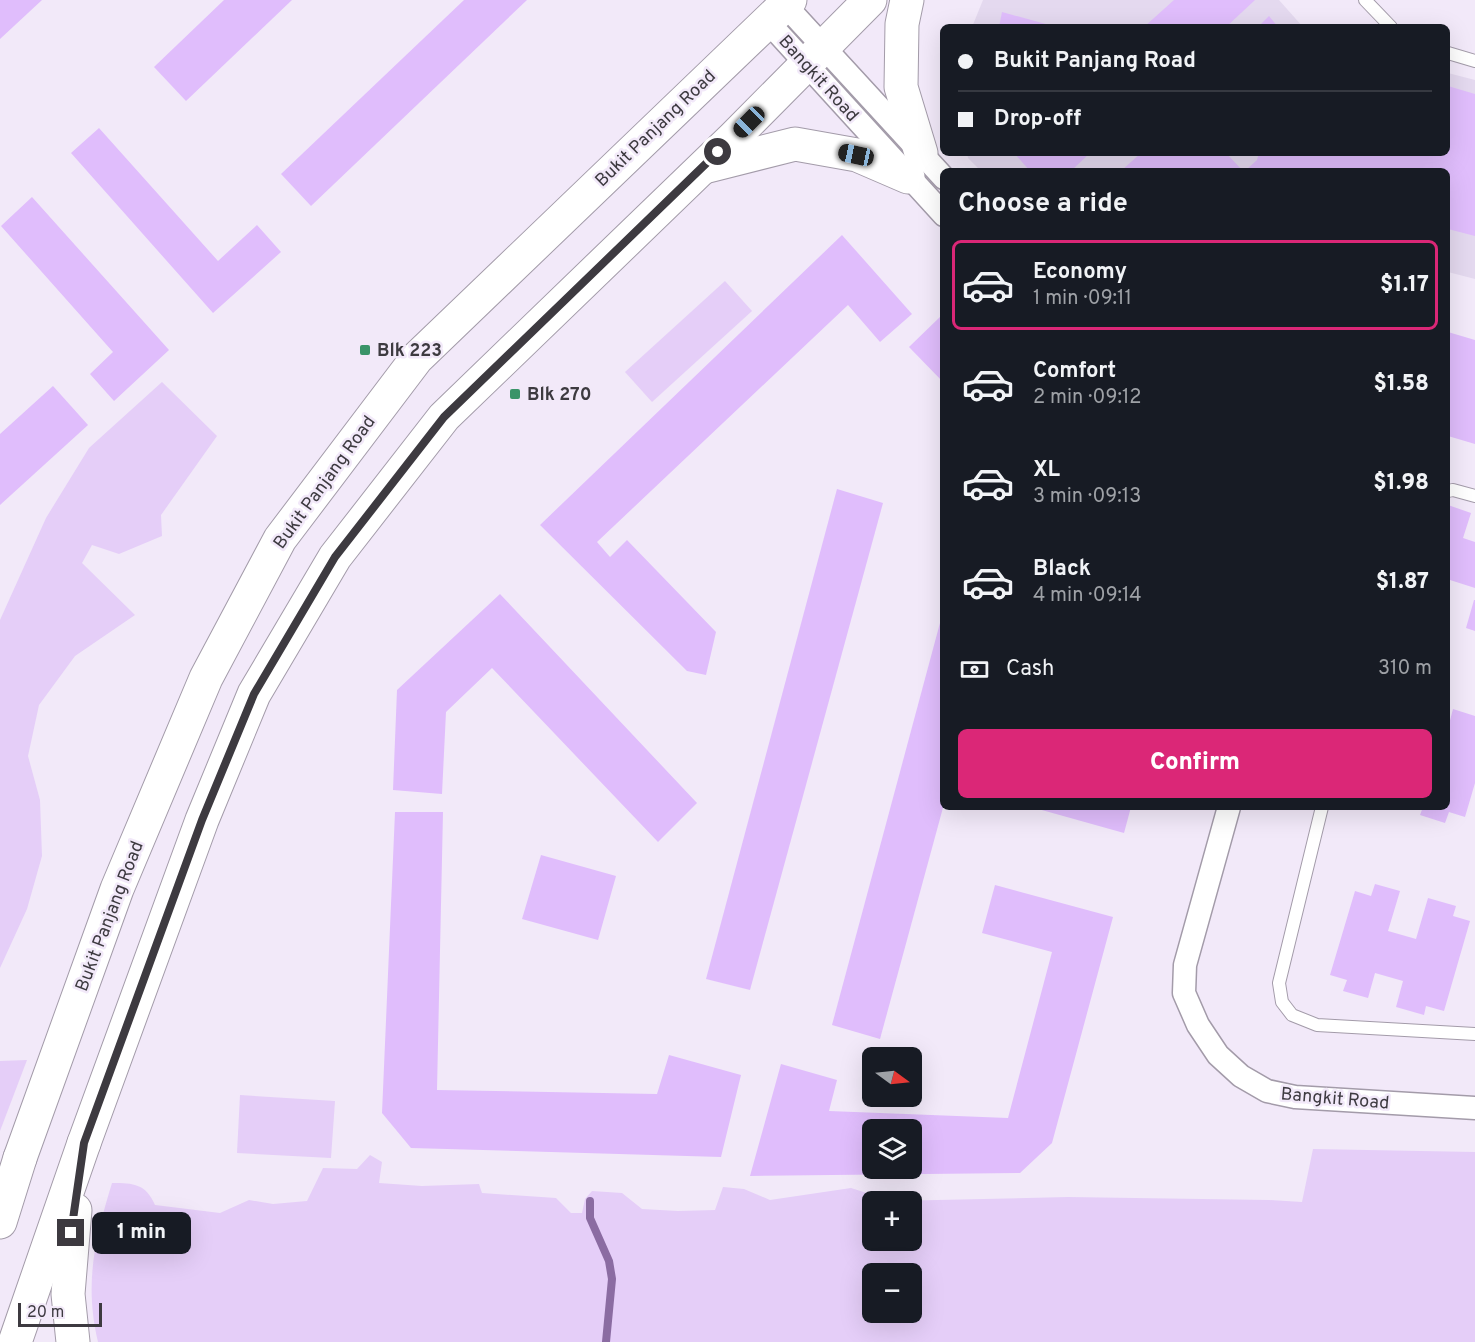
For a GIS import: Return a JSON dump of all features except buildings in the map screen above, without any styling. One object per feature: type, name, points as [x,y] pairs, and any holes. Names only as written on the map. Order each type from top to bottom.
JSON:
[{"type":"main road","points":[[15,1342],[84,1143],[202,820],[254,694],[335,557],[444,417],[702,168],[870,0]]},
{"type":"main road","points":[[702,168],[795,144],[915,165],[901,87],[902,24],[907,0]]},
{"type":"main road","name":"Bukit Panjang Road","points":[[20,1158],[117,889],[206,678],[280,539],[417,357],[781,8]]},
{"type":"main road","points":[[73,1342],[68,1294],[71,1243],[84,1143]]},
{"type":"main road","points":[[0,1201],[20,1158]]},
{"type":"main road","points":[[0,1222],[20,1158]]},
{"type":"street","name":"Bangkit Road","points":[[781,8],[815,55],[915,165],[940,208]]},
{"type":"street","name":"Bangkit Road","points":[[915,165],[940,176]]},
{"type":"street","name":"Bangkit Road","points":[[1228,810],[1185,965],[1184,993],[1198,1025],[1218,1055],[1241,1076],[1267,1090],[1296,1097],[1475,1108]]},
{"type":"lane","points":[[1365,0],[1388,24]]},
{"type":"lane","points":[[1450,54],[1475,61]]},
{"type":"lane","points":[[1450,491],[1475,496]]},
{"type":"lane","points":[[1321,810],[1279,983],[1282,1002],[1292,1015],[1317,1025],[1475,1034]]},
{"type":"shaded area","points":[[983,0],[1279,0],[1300,24],[973,24]]},
{"type":"shaded area","points":[[1450,74],[1475,80],[1475,279],[1450,273],[1450,168],[978,168],[968,156],[1450,156]]},
{"type":"shaded area","points":[[725,281],[752,311],[652,402],[625,372]]},
{"type":"shaded area","points":[[162,382],[217,436],[161,515],[162,536],[119,554],[92,545],[82,563],[135,615],[75,656],[39,705],[28,756],[40,800],[42,856],[27,909],[0,968],[0,620],[46,518],[89,448]]},
{"type":"shaded area","points":[[27,1060],[0,1131],[0,1061]]},
{"type":"shaded area","points":[[240,1095],[335,1101],[331,1158],[237,1153]]},
{"type":"shaded area","points":[[1313,1149],[1475,1152],[1475,1342],[98,1342],[92,1300],[96,1242],[112,1183],[138,1186],[148,1193],[155,1205],[220,1213],[249,1200],[273,1204],[307,1201],[323,1168],[357,1169],[370,1155],[382,1162],[379,1183],[422,1186],[479,1184],[482,1193],[556,1198],[571,1213],[582,1213],[585,1199],[592,1191],[622,1193],[642,1209],[678,1211],[715,1210],[723,1187],[744,1189],[770,1200],[851,1188],[862,1191],[862,1251],[922,1251],[922,1200],[1068,1197],[1302,1202]]},
{"type":"waterway","points":[[590,1201],[590,1218],[609,1261],[612,1279],[606,1342]]},
{"type":"place","name":"Blk 223","points":[[365,350]]},
{"type":"place","name":"Blk 270","points":[[515,394]]},
{"type":"route","points":[[71,1233],[84,1143],[202,820],[254,694],[335,557],[444,417],[718,152]]}]
